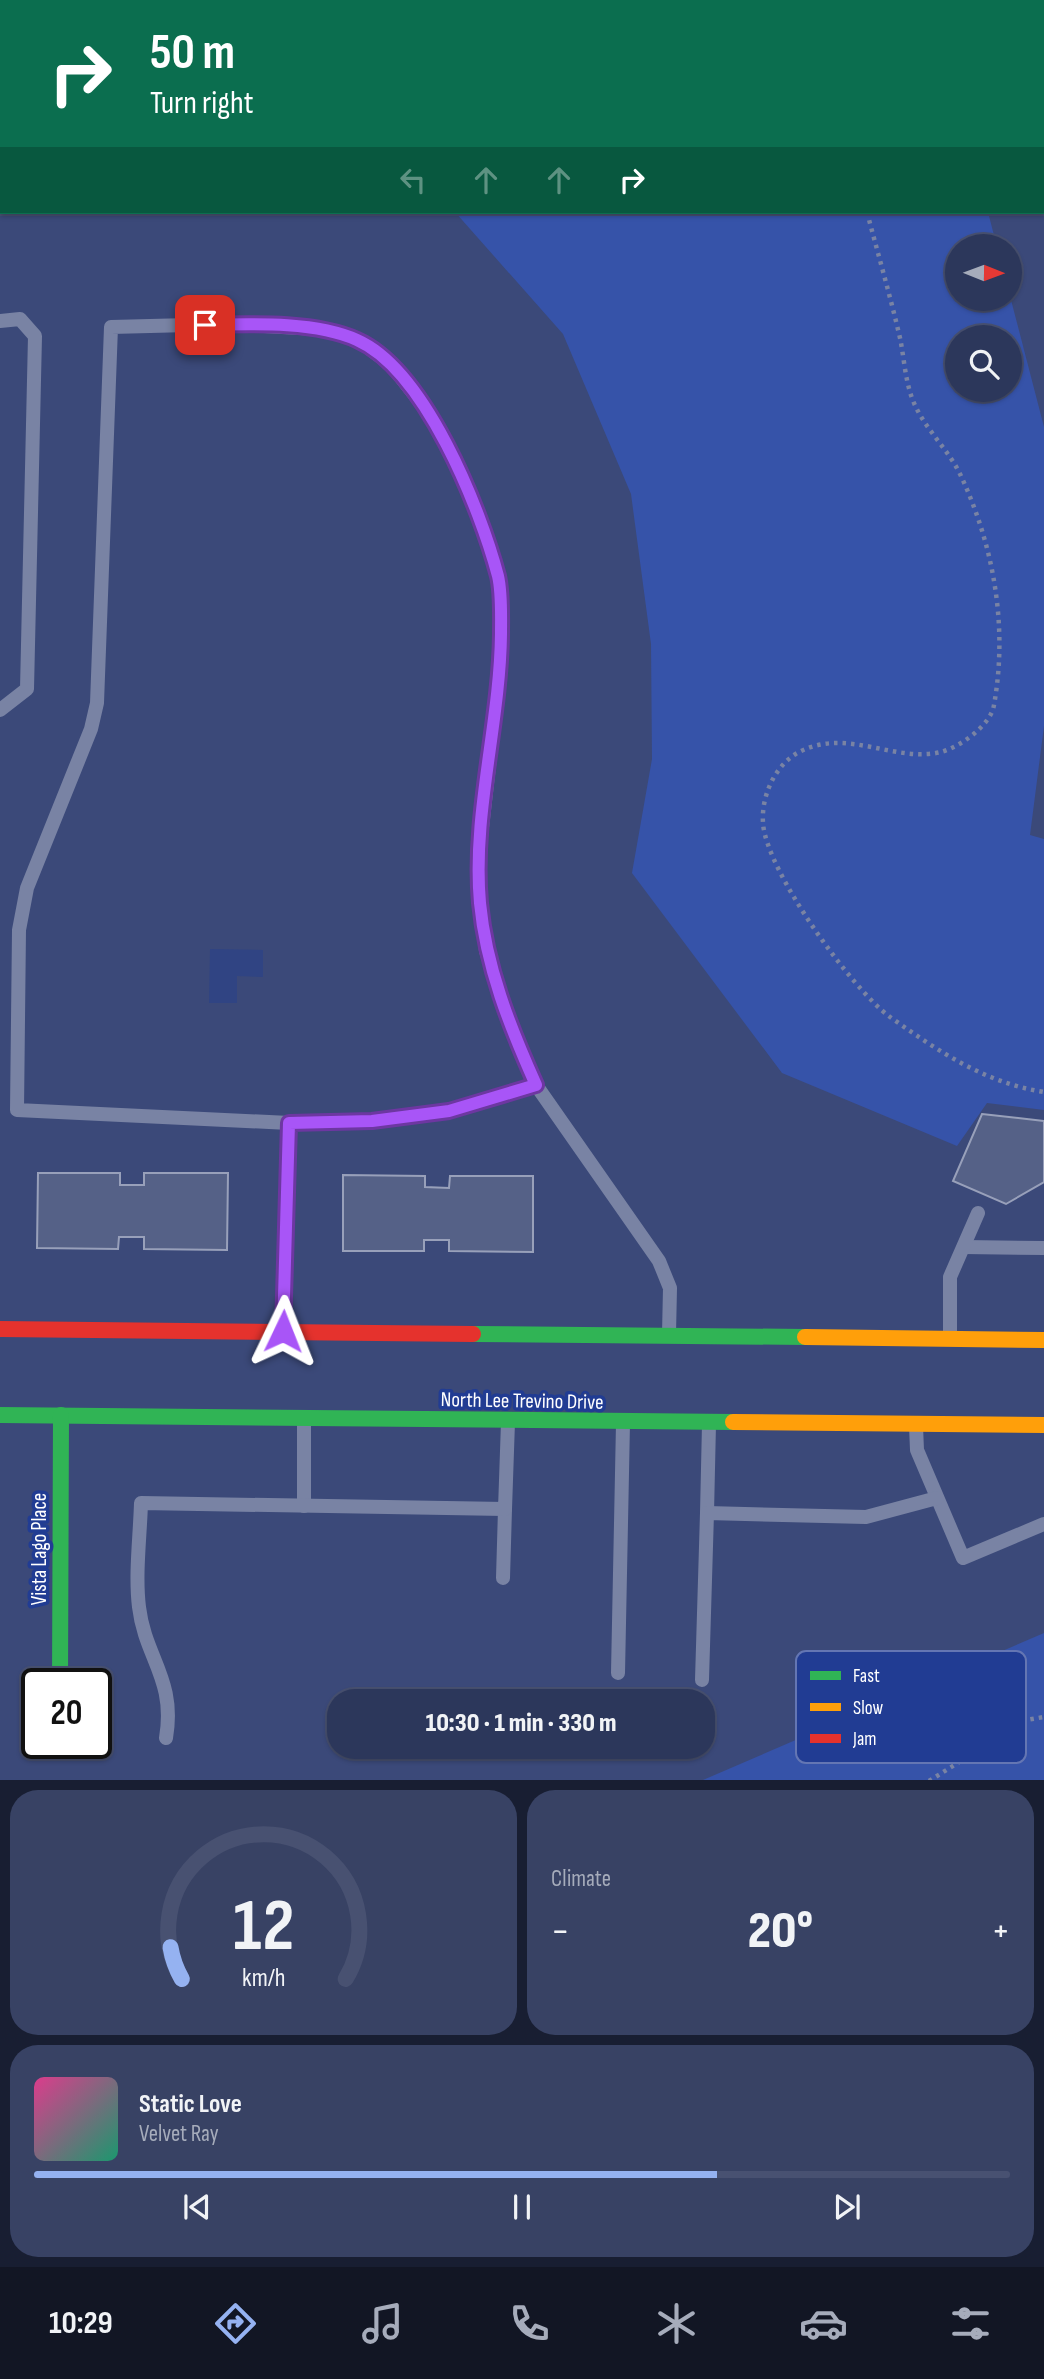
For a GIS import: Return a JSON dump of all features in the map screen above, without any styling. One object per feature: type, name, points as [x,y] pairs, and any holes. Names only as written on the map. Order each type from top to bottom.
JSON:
[{"type":"main road","points":[[0,1329],[1044,1340]]},
{"type":"main road","name":"North Lee Trevino Drive","points":[[0,1415],[1044,1426]]},
{"type":"main road","name":"Vista Lago Place","points":[[60,1668],[61,1415]]},
{"type":"lane","points":[[0,321],[20,319],[35,336],[27,689],[0,710]]},
{"type":"lane","points":[[536,1085],[449,1111],[372,1121],[289,1123],[17,1110],[19,930],[27,888],[91,729],[97,703],[111,327],[228,324],[332,332],[358,340],[391,365],[432,417],[472,499],[499,579],[501,634],[498,696],[479,854],[480,901],[486,951],[516,1041],[536,1085],[659,1261],[670,1288],[669,1336]]},
{"type":"lane","points":[[283,1331],[289,1123]]},
{"type":"lane","points":[[950,1339],[950,1277],[978,1213]]},
{"type":"lane","points":[[964,1247],[1044,1248]]},
{"type":"lane","points":[[304,1417],[304,1506]]},
{"type":"lane","points":[[503,1578],[508,1421]]},
{"type":"lane","points":[[618,1673],[623,1423]]},
{"type":"lane","points":[[702,1680],[709,1423]]},
{"type":"lane","points":[[916,1424],[917,1450],[963,1558],[1044,1524]]},
{"type":"lane","points":[[706,1513],[866,1517],[937,1498]]},
{"type":"lane","points":[[166,1738],[171,1713],[163,1675],[139,1608],[141,1503],[505,1509]]},
{"type":"path","points":[[868,214],[900,340],[911,396],[922,420],[960,474],[987,545],[999,601],[994,709],[972,736],[941,752],[899,751],[834,740],[800,751],[779,767],[768,791],[763,824],[774,859],[794,897],[835,957],[883,1011],[961,1065],[1021,1088],[1044,1091]]},
{"type":"path","points":[[1026,1720],[1044,1717]]},
{"type":"path","points":[[929,1780],[956,1763]]},
{"type":"shaded area","points":[[457,214],[989,214],[994,234],[945,234],[945,312],[1014,312],[1018,325],[945,325],[945,402],[1022,402],[1022,342],[1044,427],[1044,726],[1030,835],[1044,839],[1044,1110],[987,1103],[957,1146],[782,1073],[632,873],[652,759],[651,644],[631,494],[563,334]]},
{"type":"shaded area","points":[[210,949],[263,950],[263,977],[237,976],[237,1003],[209,1003]]},
{"type":"shaded area","points":[[1044,1633],[1044,1780],[703,1780],[796,1740],[796,1763],[1026,1763],[1026,1651],[1002,1651]]},
{"type":"building","points":[[982,1114],[1044,1121],[1044,1182],[1006,1204],[953,1181]]},
{"type":"building","points":[[38,1173],[120,1173],[120,1185],[144,1185],[144,1173],[228,1173],[227,1250],[144,1249],[144,1237],[119,1237],[118,1249],[37,1248]]},
{"type":"building","points":[[343,1175],[425,1176],[425,1187],[449,1188],[450,1176],[533,1176],[533,1252],[449,1251],[449,1240],[424,1240],[424,1251],[343,1251]]},
{"type":"traffic: fast","points":[[473,1334],[805,1337]]},
{"type":"traffic: fast","points":[[0,1415],[733,1422]]},
{"type":"traffic: fast","points":[[60,1668],[61,1415]]},
{"type":"traffic: slow","points":[[805,1337],[1044,1340]]},
{"type":"traffic: slow","points":[[733,1422],[1044,1425]]},
{"type":"traffic: jam","points":[[0,1329],[473,1334]]},
{"type":"route","points":[[205,325],[319,329],[358,340],[391,365],[432,417],[472,499],[499,579],[501,634],[498,696],[479,854],[480,901],[486,951],[516,1041],[536,1085],[449,1111],[372,1121],[289,1123],[283,1331]]}]
